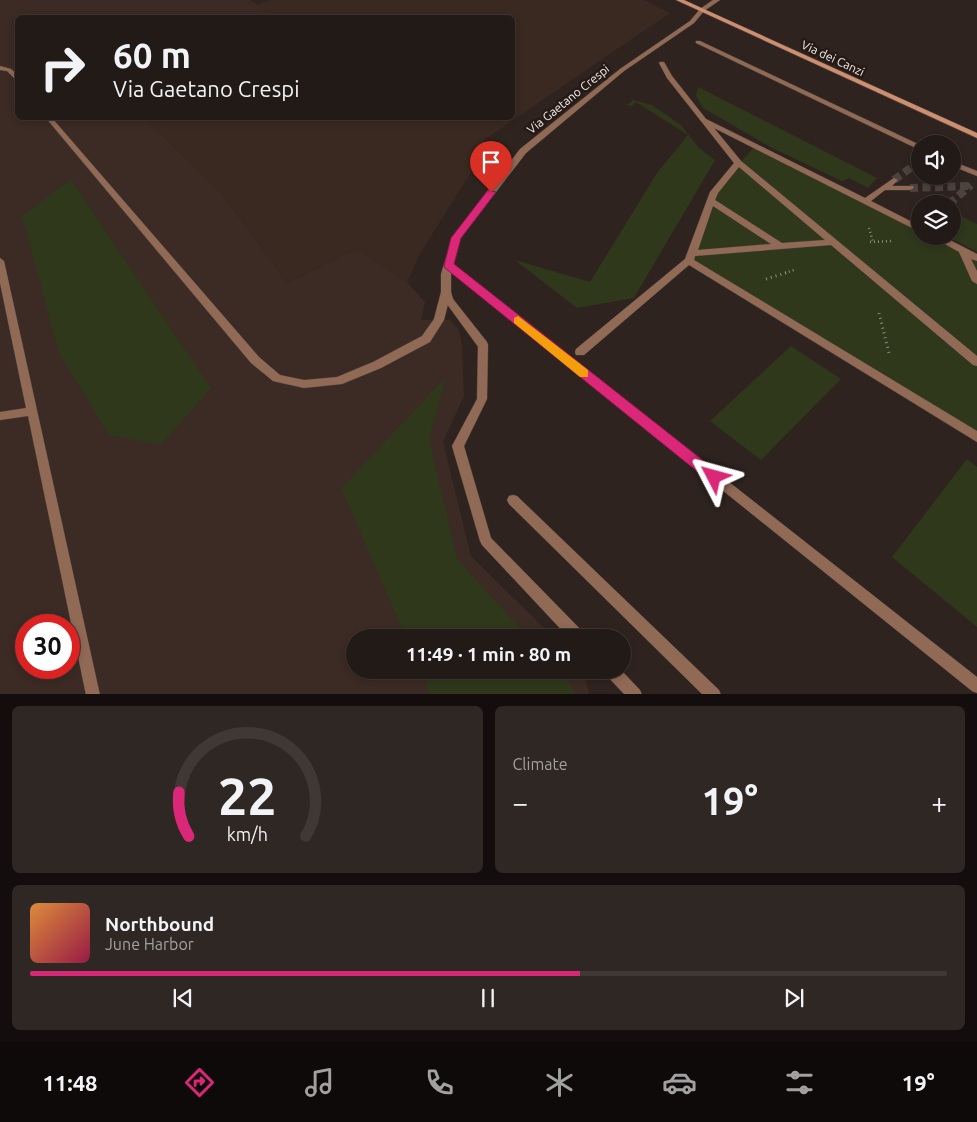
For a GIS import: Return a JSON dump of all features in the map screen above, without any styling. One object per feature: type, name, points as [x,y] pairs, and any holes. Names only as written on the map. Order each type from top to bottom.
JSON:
[{"type":"street","name":"Via dei Canzi","points":[[679,0],[977,136]]},
{"type":"street","name":"Via Gaetano Crespi","points":[[51,120],[255,360],[277,378],[304,384],[338,381],[407,350],[426,339],[439,320],[456,238],[524,151],[622,70],[692,22],[702,10],[717,0]]},
{"type":"street","points":[[698,42],[911,144]]},
{"type":"street","points":[[662,63],[669,78],[738,163],[977,362]]},
{"type":"street","points":[[0,68],[9,70],[15,77]]},
{"type":"street","points":[[700,118],[911,224]]},
{"type":"street","points":[[580,352],[690,257],[714,192],[738,163]]},
{"type":"street","points":[[961,167],[977,174]]},
{"type":"street","points":[[866,201],[894,180]]},
{"type":"street","points":[[883,188],[910,188]]},
{"type":"street","points":[[711,201],[780,246]]},
{"type":"street","points":[[690,257],[780,246],[834,243]]},
{"type":"street","points":[[951,245],[977,258]]},
{"type":"street","points":[[963,251],[977,281]]},
{"type":"street","points":[[690,257],[735,289],[977,437]]},
{"type":"street","points":[[0,261],[93,694]]},
{"type":"street","points":[[449,266],[977,686]]},
{"type":"street","points":[[446,292],[449,300],[484,345],[482,399],[458,446],[486,541],[570,629]]},
{"type":"street","points":[[0,416],[32,411]]},
{"type":"street","points":[[513,500],[714,694]]},
{"type":"street","points":[[620,679],[635,694]]},
{"type":"path","points":[[834,243],[911,239]]},
{"type":"path","points":[[735,289],[800,268]]},
{"type":"path","points":[[869,272],[898,389]]},
{"type":"shaded area","points":[[0,0],[250,0],[274,15],[15,15],[15,120],[146,120],[222,193],[287,283],[357,249],[407,282],[425,302],[421,320],[450,320],[459,330],[462,345],[464,396],[443,442],[471,556],[545,629],[346,629],[346,679],[586,679],[589,694],[0,694]]},
{"type":"shaded area","points":[[269,0],[644,0],[670,13],[515,119],[515,15],[274,15],[257,5]]},
{"type":"shaded area","points":[[146,120],[513,120],[484,140],[477,150],[483,153],[421,252],[407,282],[357,249],[287,283],[222,193]]},
{"type":"green space","points":[[698,87],[877,178],[868,188],[849,178],[842,181],[772,148],[703,108],[696,96]]},
{"type":"green space","points":[[633,100],[652,105],[681,125],[699,148],[715,160],[634,298],[577,308],[515,260],[590,282],[657,173],[688,135],[636,102],[632,106],[627,105]]},
{"type":"green space","points":[[755,146],[911,224],[911,245],[952,245],[977,258],[977,437],[689,261],[714,192]]},
{"type":"green space","points":[[71,179],[211,388],[161,445],[109,435],[59,353],[22,216]]},
{"type":"green space","points":[[961,216],[977,224],[977,252],[961,243]]},
{"type":"green space","points":[[791,346],[841,379],[761,460],[710,421]]},
{"type":"green space","points":[[446,377],[429,439],[457,559],[521,629],[403,629],[341,488]]},
{"type":"green space","points":[[967,459],[977,467],[977,627],[892,557]]},
{"type":"green space","points":[[424,679],[566,679],[572,686],[574,694],[430,694]]},
{"type":"tunnel","points":[[894,180],[911,168]]},
{"type":"tunnel","points":[[959,195],[971,185]]},
{"type":"tunnel","points":[[910,188],[969,186]]},
{"type":"slow traffic","points":[[518,320],[584,373]]},
{"type":"route","points":[[491,192],[456,238],[449,266],[714,477]]}]
